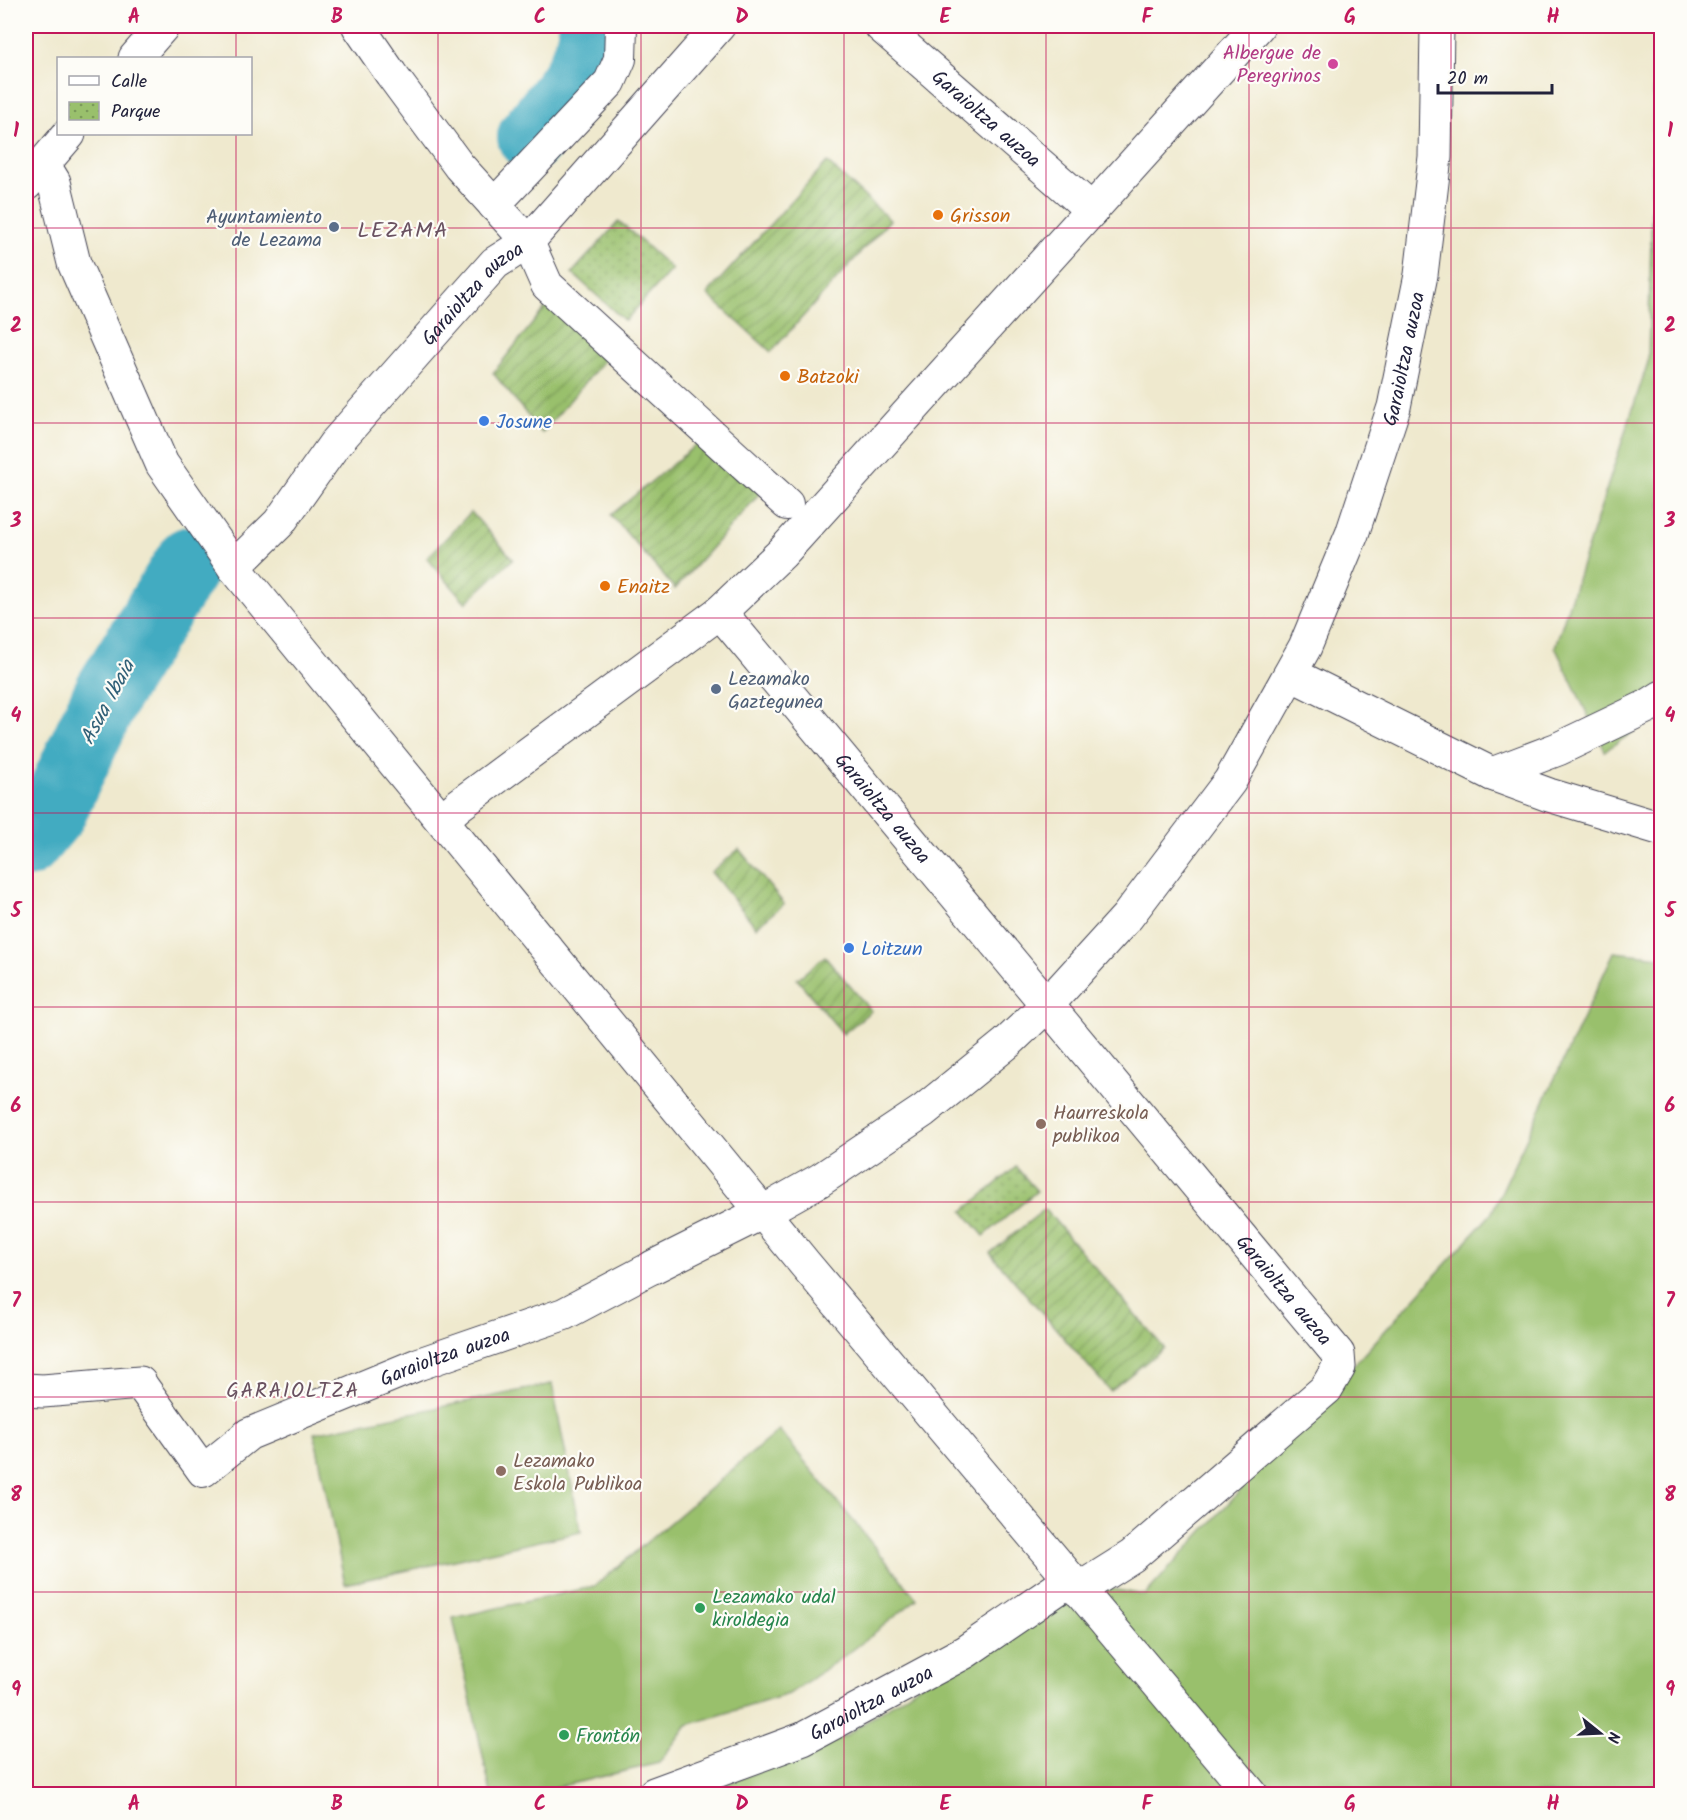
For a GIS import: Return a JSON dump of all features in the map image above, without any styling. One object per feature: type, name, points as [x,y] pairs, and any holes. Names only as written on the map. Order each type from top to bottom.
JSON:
[{"type":"street","points":[[136,57],[163,26]]},
{"type":"street","points":[[358,26],[459,166],[528,242],[547,285],[787,504]]},
{"type":"street","points":[[494,205],[610,82],[620,59],[621,26]]},
{"type":"street","name":"Garaioltza auzoa","points":[[234,567],[279,523],[334,445],[495,263],[528,242],[719,26]]},
{"type":"street","name":"Garaioltza auzoa","points":[[881,26],[1092,210]]},
{"type":"street","points":[[442,820],[459,805],[720,612],[782,554],[1258,26]]},
{"type":"street","name":"Garaioltza auzoa","points":[[26,1390],[43,1391],[141,1383],[203,1472],[240,1442],[419,1364],[564,1314],[763,1212],[820,1180],[923,1111],[1007,1043],[1047,1005],[1127,917],[1230,781],[1305,647],[1352,534],[1394,407],[1421,275],[1435,157],[1437,26]]},
{"type":"street","points":[[68,135],[34,174],[54,182],[74,263],[162,464],[234,567],[763,1212],[1251,1794]]},
{"type":"street","name":"Garaioltza auzoa","points":[[654,1794],[802,1739],[965,1652],[1074,1585],[1132,1556],[1326,1389],[1339,1367],[1338,1354],[720,612]]},
{"type":"street","points":[[1291,674],[1492,774],[1549,795],[1662,829]]},
{"type":"street","points":[[1492,774],[1558,749],[1662,697]]},
{"type":"green space","points":[[1656,26],[1661,26],[1661,713],[1605,751],[1555,647],[1648,362]]},
{"type":"green space","points":[[827,162],[890,220],[771,352],[707,294]]},
{"type":"green space","points":[[619,221],[672,269],[625,321],[572,273]]},
{"type":"green space","points":[[552,299],[612,351],[542,433],[493,373]]},
{"type":"green space","points":[[704,438],[762,491],[675,589],[611,515]]},
{"type":"green space","points":[[471,512],[513,559],[466,603],[427,558]]},
{"type":"green space","points":[[739,849],[784,904],[756,927],[711,872]]},
{"type":"green space","points":[[1614,952],[1661,957],[1661,1794],[688,1794],[736,1780],[845,1736],[968,1652],[1054,1579],[1145,1595],[1491,1214]]},
{"type":"green space","points":[[825,956],[871,1011],[843,1034],[797,979]]},
{"type":"green space","points":[[1016,1167],[1037,1191],[984,1236],[963,1211]]},
{"type":"green space","points":[[1045,1209],[1164,1348],[1110,1391],[990,1253]]},
{"type":"green space","points":[[552,1384],[581,1532],[345,1584],[314,1433]]},
{"type":"green space","name":"Lezamako udal kiroldegia","points":[[779,1430],[917,1599],[854,1649],[789,1694],[687,1725],[659,1763],[528,1794],[491,1794],[453,1618],[595,1586]]},
{"type":"waterway","name":"Asua Ibaia","points":[[531,137],[561,99],[579,71],[590,42],[592,26]]},
{"type":"waterway","name":"Asua Ibaia","points":[[26,844],[52,813],[108,692],[190,560]]},
{"type":"place","name":"Albergue de Peregrinos","points":[[1333,64]]},
{"type":"place","name":"Grisson","points":[[938,215]]},
{"type":"place","name":"Ayuntamiento de Lezama","points":[[334,227]]},
{"type":"place","name":"Batzoki","points":[[785,376]]},
{"type":"place","name":"Josune","points":[[484,421]]},
{"type":"place","name":"Enaitz","points":[[605,586]]},
{"type":"place","name":"Lezamako Gaztegunea","points":[[716,689]]},
{"type":"place","name":"Loitzun","points":[[849,948]]},
{"type":"place","name":"Haurreskola publikoa","points":[[1041,1124]]},
{"type":"place","name":"Lezamako Eskola Publikoa","points":[[501,1471]]},
{"type":"place","name":"Lezamako udal kiroldegia","points":[[700,1608]]},
{"type":"place","name":"Frontón","points":[[564,1735]]},
{"type":"district","name":"LEZAMA","points":[[403,229]]},
{"type":"district","name":"GARAIOLTZA","points":[[293,1390]]}]
